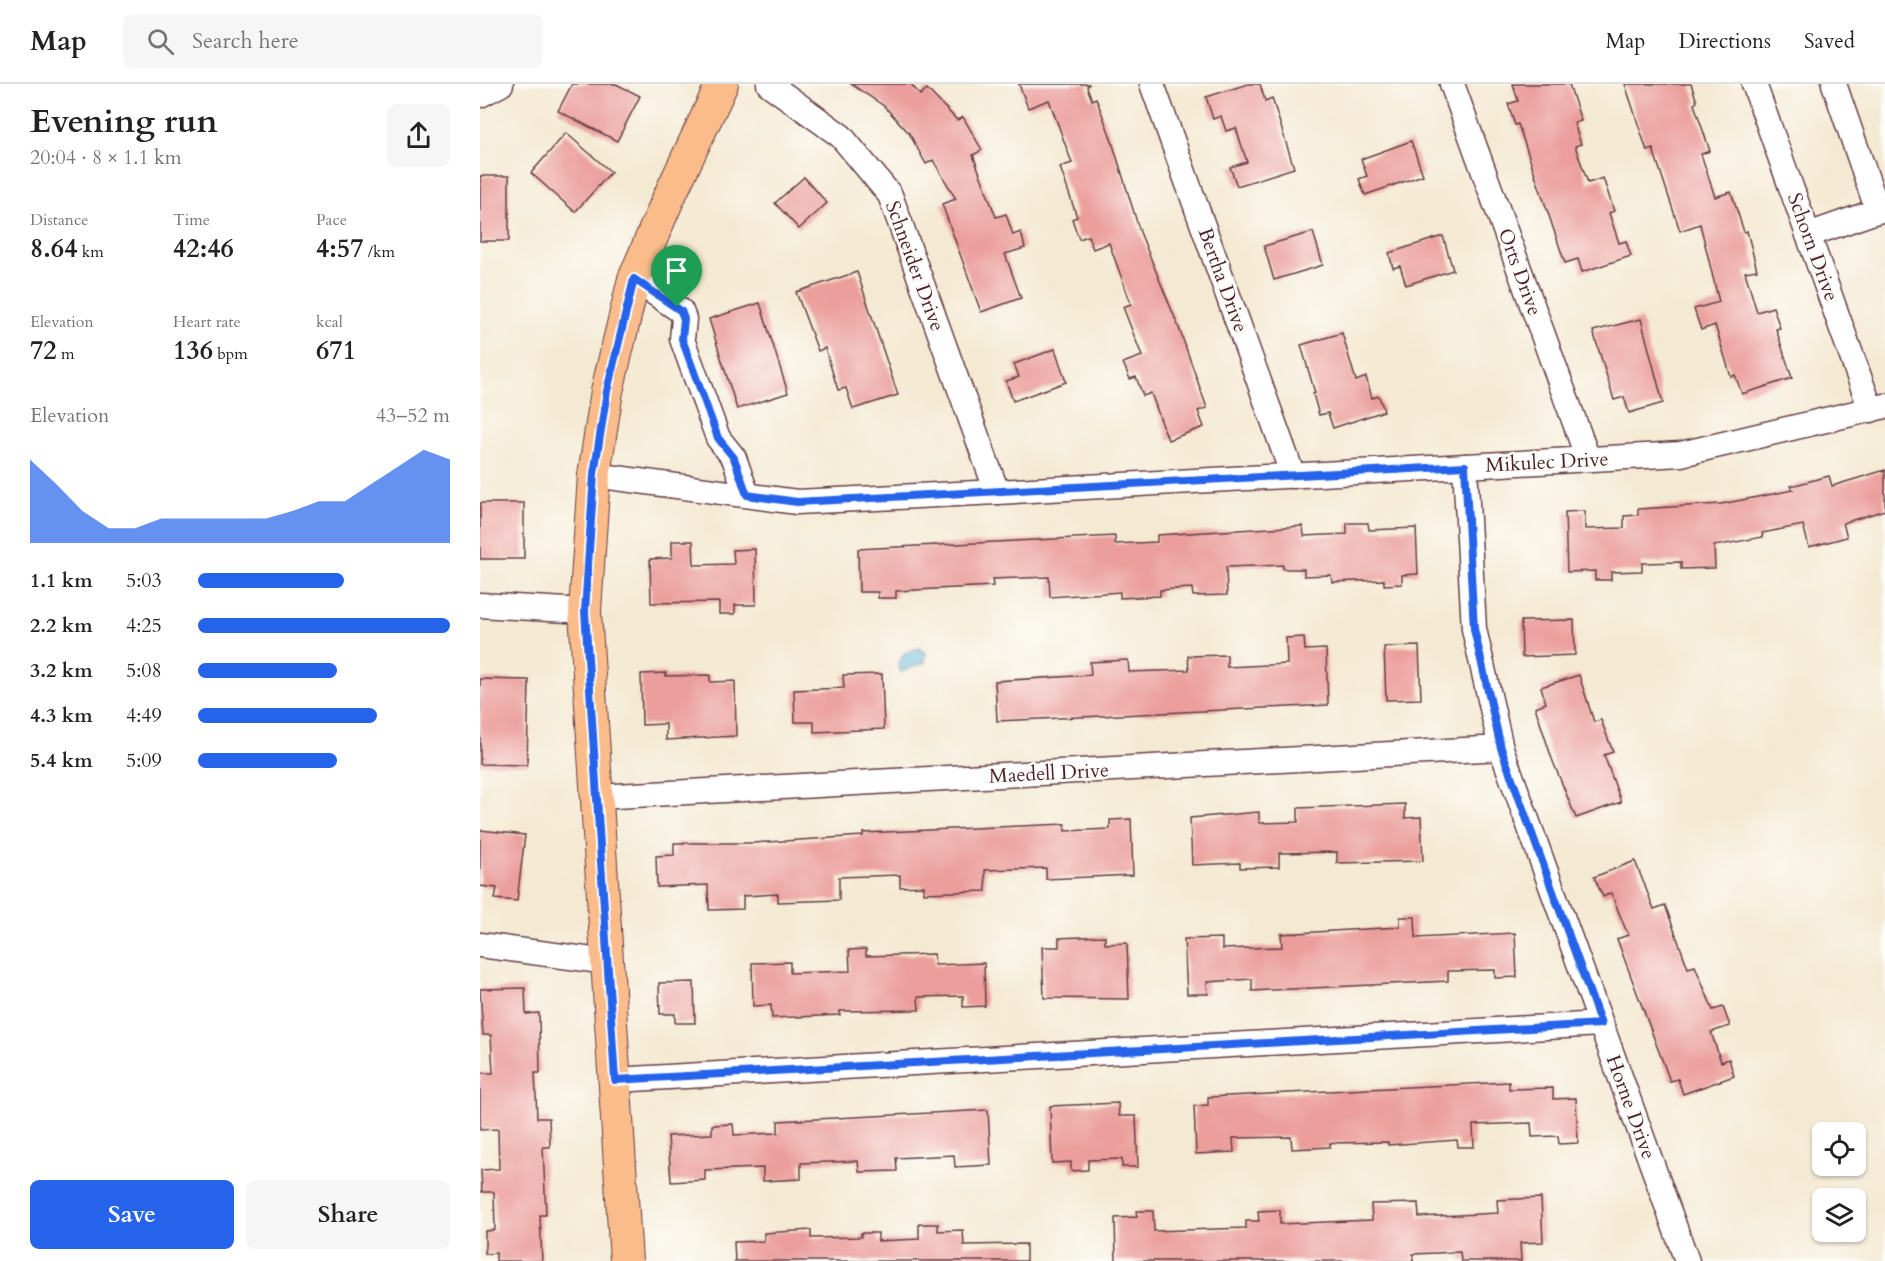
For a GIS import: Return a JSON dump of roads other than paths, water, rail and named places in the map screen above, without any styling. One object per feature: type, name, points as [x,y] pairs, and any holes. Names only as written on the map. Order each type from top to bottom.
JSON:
[{"type":"main road","points":[[626,1261],[585,611],[594,474],[607,391],[634,279],[669,197],[722,84]]},
{"type":"street","points":[[480,95],[501,84]]},
{"type":"street","name":"Schneider Drive","points":[[769,84],[840,136],[890,195],[998,492]]},
{"type":"street","name":"Bertha Drive","points":[[1152,84],[1293,476]]},
{"type":"street","name":"Orts Drive","points":[[1452,84],[1588,459]]},
{"type":"street","name":"Schorn Drive","points":[[1754,84],[1808,235],[1878,408]]},
{"type":"street","points":[[1808,235],[1882,210],[1834,84]]},
{"type":"street","points":[[634,279],[681,311],[684,319],[682,339],[718,438],[734,458],[747,495]]},
{"type":"street","name":"Mikulec Drive","points":[[594,474],[797,502],[998,492],[1681,454],[1878,408]]},
{"type":"street","name":"Horne Drive","points":[[1465,466],[1474,629],[1501,748],[1687,1261]]},
{"type":"street","points":[[480,605],[585,611]]},
{"type":"street","name":"Maedell Drive","points":[[597,797],[1501,748]]},
{"type":"street","points":[[480,945],[608,962]]},
{"type":"street","points":[[615,1080],[1601,1024]]},
{"type":"water","points":[[918,648],[926,653],[925,662],[901,672],[898,665],[904,653]]}]
